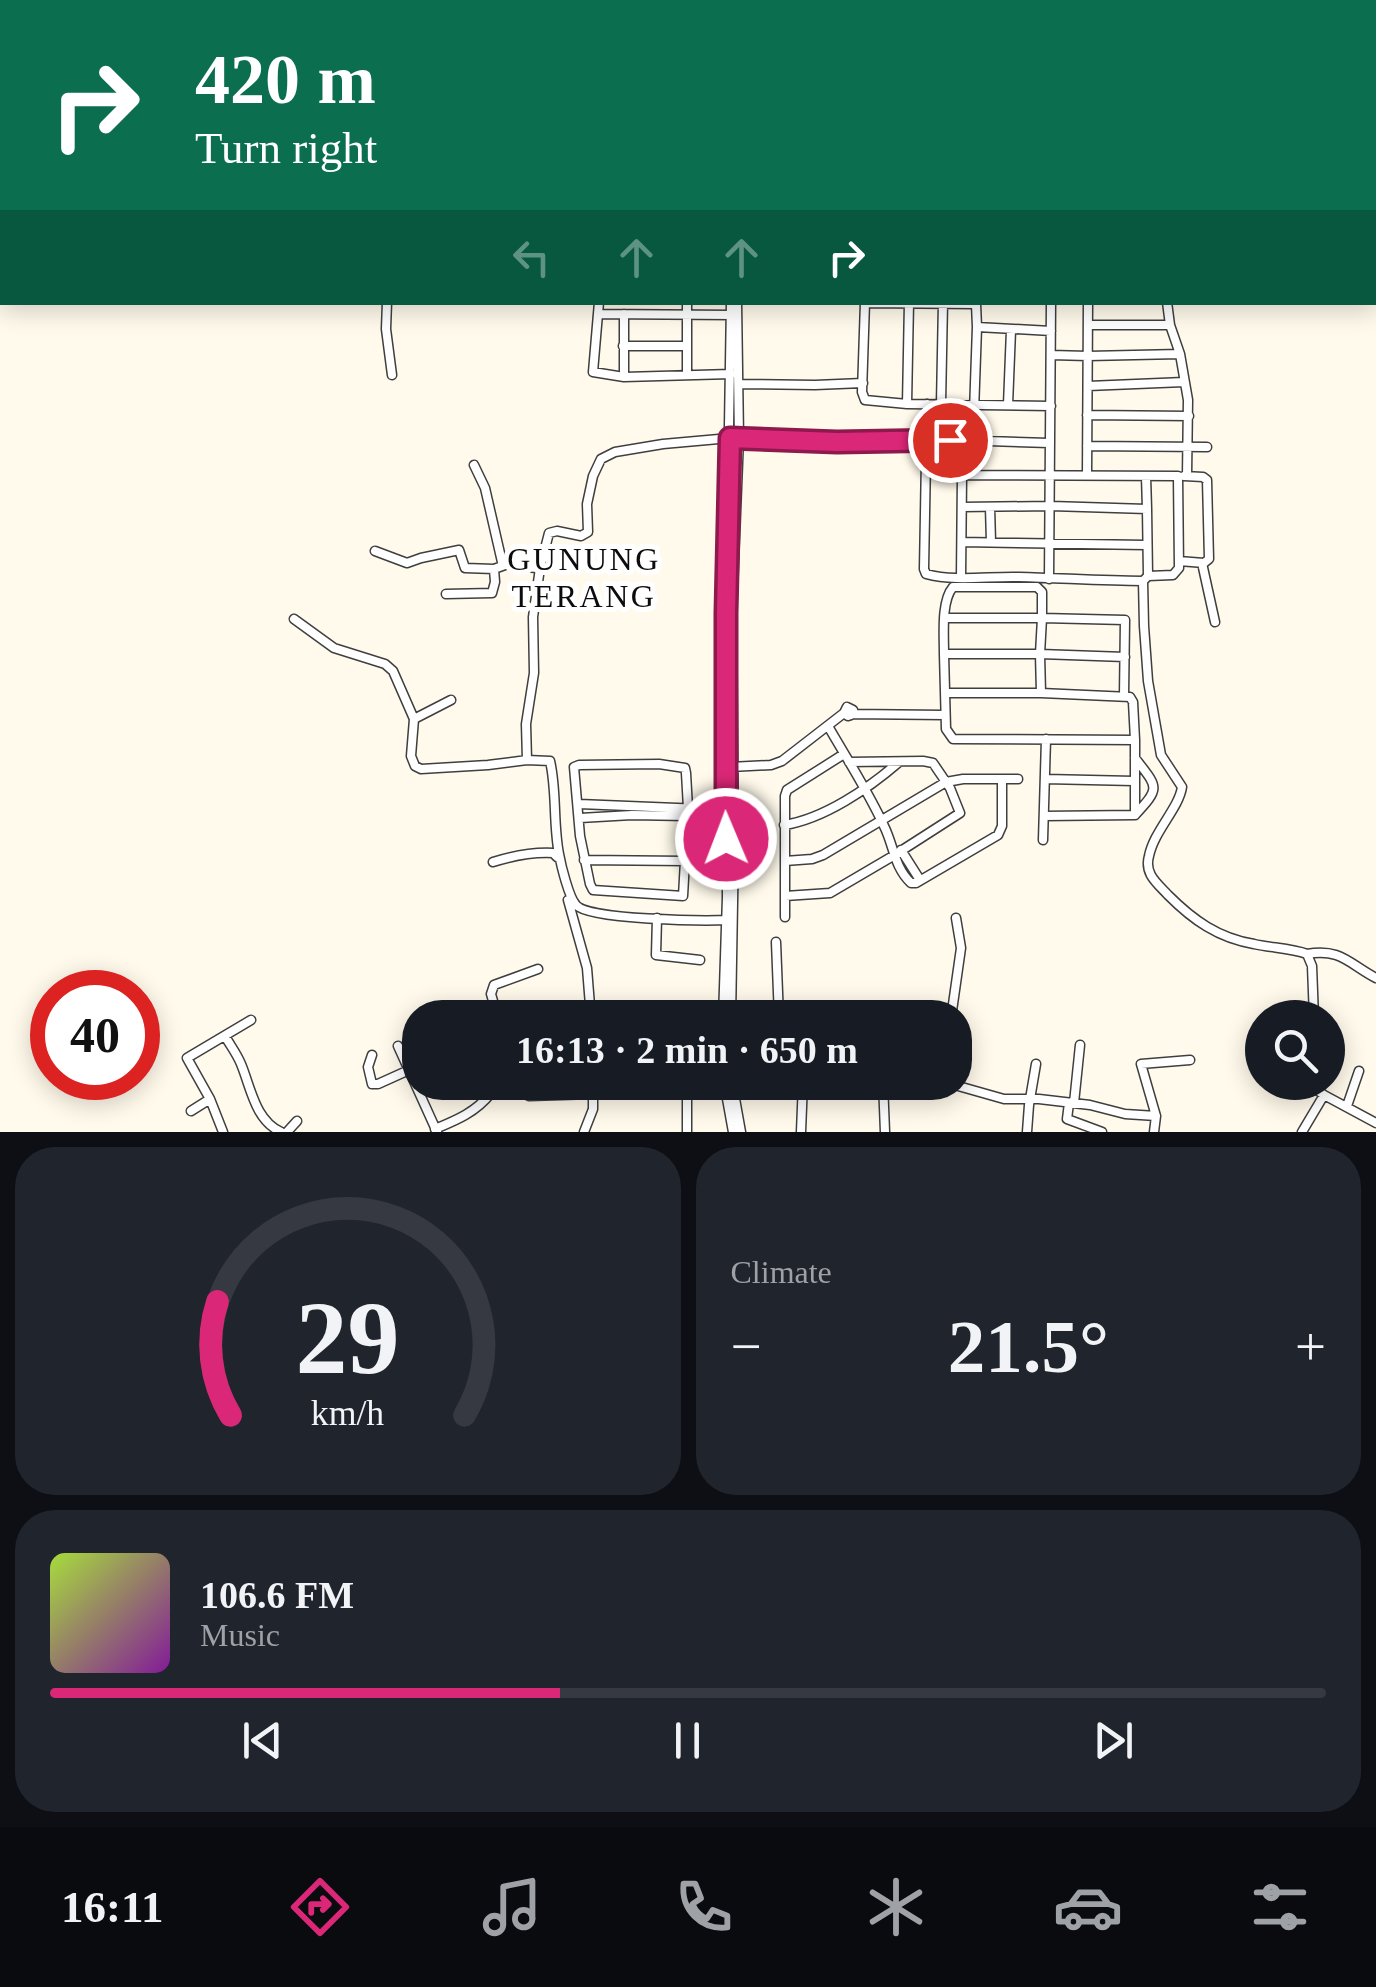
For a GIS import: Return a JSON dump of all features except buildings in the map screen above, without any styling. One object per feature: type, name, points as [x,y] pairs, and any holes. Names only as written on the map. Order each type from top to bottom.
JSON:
[{"type":"street","points":[[551,0],[564,0]]},
{"type":"street","points":[[386,305],[392,375]]},
{"type":"street","points":[[599,305],[593,372],[624,377],[731,374]]},
{"type":"street","points":[[687,374],[688,305]]},
{"type":"street","points":[[724,1000],[729,920],[734,305]]},
{"type":"street","points":[[865,305],[865,400],[1051,406]]},
{"type":"street","points":[[907,404],[909,305]]},
{"type":"street","points":[[941,404],[943,305]]},
{"type":"street","points":[[973,440],[976,305]]},
{"type":"street","points":[[1048,579],[1051,305]]},
{"type":"street","points":[[1087,475],[1088,305]]},
{"type":"street","points":[[926,404],[924,572],[961,578],[1048,579],[1176,574],[1189,416],[1180,354],[1167,305]]},
{"type":"street","points":[[598,314],[734,315]]},
{"type":"street","points":[[624,314],[624,377]]},
{"type":"street","points":[[734,315],[738,384],[734,438]]},
{"type":"street","points":[[1089,325],[1170,326]]},
{"type":"street","points":[[977,327],[1051,331]]},
{"type":"street","points":[[1008,405],[1011,330]]},
{"type":"street","points":[[623,346],[688,346]]},
{"type":"street","points":[[1051,355],[1180,354]]},
{"type":"street","points":[[1088,386],[1184,382]]},
{"type":"street","points":[[738,384],[863,383]]},
{"type":"street","points":[[1087,415],[1189,416]]},
{"type":"street","points":[[527,760],[526,724],[534,673],[533,617],[540,568],[550,533],[581,536],[588,532],[587,504],[592,476],[601,459],[615,452],[663,444],[734,438],[1049,443]]},
{"type":"street","points":[[1087,446],[1207,447]]},
{"type":"street","points":[[474,465],[486,488],[505,565]]},
{"type":"street","points":[[926,471],[962,475],[1203,477],[1207,480],[1209,559],[1202,563],[1178,560]]},
{"type":"street","points":[[961,578],[962,475]]},
{"type":"street","points":[[1146,476],[1144,626],[1148,680],[1161,756],[1182,787],[1153,843],[1148,857],[1150,874],[1182,909],[1213,932],[1250,944],[1307,954],[1338,954],[1376,978]]},
{"type":"street","points":[[962,507],[1147,510]]},
{"type":"street","points":[[990,508],[991,542]]},
{"type":"street","points":[[962,542],[1146,545]]},
{"type":"street","points":[[375,551],[407,563],[459,550],[465,568],[540,568]]},
{"type":"street","points":[[1202,563],[1215,622]]},
{"type":"street","points":[[446,594],[492,593],[494,568]]},
{"type":"street","points":[[1041,693],[1041,590],[951,588],[946,599],[944,654],[946,729],[953,739],[1135,740]]},
{"type":"street","points":[[946,618],[1125,620],[1124,696]]},
{"type":"street","points":[[294,619],[334,648],[385,664],[393,671],[414,719],[411,756],[415,766],[548,760],[559,853],[576,905],[590,912],[729,920]]},
{"type":"street","points":[[944,654],[1125,657]]},
{"type":"street","points":[[945,693],[1130,697],[1135,740],[1135,816]]},
{"type":"street","points":[[414,719],[451,700]]},
{"type":"street","points":[[729,767],[782,762],[848,713],[945,715]]},
{"type":"street","points":[[828,726],[896,851],[920,880],[1000,832],[1002,780]]},
{"type":"street","points":[[1043,840],[1046,739]]},
{"type":"street","points":[[784,896],[830,893],[960,813],[936,766],[929,762],[846,758],[787,790],[784,796],[784,896],[785,917]]},
{"type":"street","points":[[1135,758],[1155,790],[1135,816]]},
{"type":"street","points":[[784,826],[802,823],[864,788],[899,762]]},
{"type":"street","points":[[659,764],[684,768],[687,812],[683,896],[596,891],[590,884],[584,860],[579,804],[574,768],[577,765],[659,764]]},
{"type":"street","points":[[729,767],[726,810],[731,1000]]},
{"type":"street","points":[[784,861],[823,855],[946,782],[1018,779]]},
{"type":"street","points":[[1045,779],[1134,781]]},
{"type":"street","points":[[579,804],[632,810],[726,810]]},
{"type":"street","points":[[580,818],[632,810]]},
{"type":"street","points":[[1044,816],[1135,816]]},
{"type":"street","points":[[493,862],[544,852],[556,854],[587,968],[589,1000]]},
{"type":"street","points":[[584,860],[686,860]]},
{"type":"street","points":[[657,918],[656,955],[700,960]]},
{"type":"street","points":[[954,1000],[961,937],[956,918]]},
{"type":"street","points":[[776,942],[778,1000]]},
{"type":"street","points":[[1307,954],[1312,966],[1313,1000]]},
{"type":"street","points":[[492,1000],[494,985],[538,968]]},
{"type":"street","points":[[222,1132],[187,1058],[251,1020]]},
{"type":"street","points":[[224,1036],[264,1119],[284,1132],[298,1121]]},
{"type":"street","points":[[1080,1045],[1068,1119],[1102,1132]]},
{"type":"street","points":[[398,1046],[402,1052]]},
{"type":"street","points":[[372,1055],[368,1067],[372,1084],[402,1076]]},
{"type":"street","points":[[1154,1132],[1156,1116],[1141,1064],[1190,1060]]},
{"type":"street","points":[[1027,1132],[1036,1064]]},
{"type":"street","points":[[1347,1106],[1359,1070]]},
{"type":"street","points":[[972,1090],[1004,1100],[1039,1099],[1156,1116]]},
{"type":"street","points":[[191,1112],[210,1100]]},
{"type":"street","points":[[425,1100],[436,1130],[466,1116],[485,1100]]},
{"type":"street","points":[[584,1132],[593,1100]]},
{"type":"street","points":[[677,1132],[687,1132],[687,1100]]},
{"type":"street","points":[[729,1100],[741,1132]]},
{"type":"street","points":[[733,1100],[733,1132]]},
{"type":"street","points":[[801,1132],[802,1100]]},
{"type":"street","points":[[884,1100],[885,1132]]},
{"type":"street","points":[[1302,1132],[1321,1100]]},
{"type":"street","points":[[1334,1100],[1376,1122]]},
{"type":"district","name":"GUNUNG TERANG","points":[[584,578]]},
{"type":"route","points":[[726,839],[730,438],[837,442],[950,440]]}]
